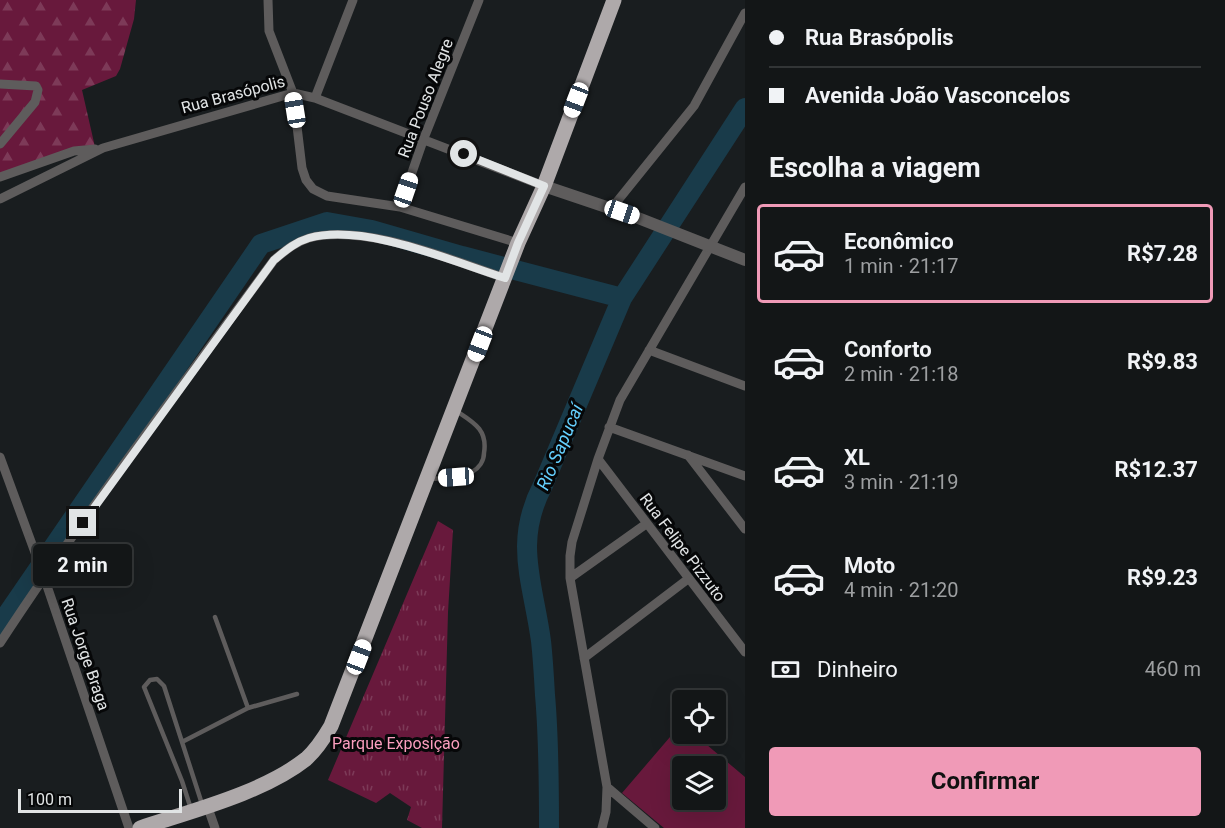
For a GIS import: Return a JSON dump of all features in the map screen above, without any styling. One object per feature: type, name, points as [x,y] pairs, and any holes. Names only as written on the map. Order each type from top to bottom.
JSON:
[{"type":"highway","points":[[140,828],[258,787],[291,770],[307,758],[320,743],[333,721],[516,247],[544,186],[614,0]]},
{"type":"street","points":[[268,0],[269,31],[293,93],[302,168],[306,180],[313,189],[327,196],[400,207],[516,247]]},
{"type":"street","points":[[315,98],[353,0]]},
{"type":"street","name":"Rua Pouso Alegre","points":[[400,207],[424,138],[479,0]]},
{"type":"street","points":[[611,208],[694,106],[745,13]]},
{"type":"street","points":[[0,84],[36,86],[38,96],[0,144]]},
{"type":"street","name":"Rua Brasópolis","points":[[0,199],[103,148],[293,93],[315,98],[424,138],[544,186]]},
{"type":"street","points":[[0,177],[74,151],[103,148]]},
{"type":"street","points":[[544,186],[633,216],[745,260]]},
{"type":"street","points":[[602,828],[606,812],[607,787],[570,578],[572,542],[598,459],[620,400],[745,188]]},
{"type":"street","points":[[0,643],[43,575],[274,260],[290,246],[309,238],[330,235],[356,236],[399,244],[506,275]]},
{"type":"street","points":[[649,350],[745,386]]},
{"type":"street","points":[[609,427],[745,476]]},
{"type":"street","points":[[688,455],[745,529]]},
{"type":"street","name":"Rua Jorge Braga","points":[[0,456],[129,828]]},
{"type":"street","name":"Rua Felipe Pizzuto","points":[[598,459],[745,652]]},
{"type":"street","points":[[570,578],[646,524]]},
{"type":"street","points":[[584,658],[688,579]]},
{"type":"street","points":[[607,787],[655,828]]},
{"type":"street","points":[[201,807],[216,828]]},
{"type":"lane","points":[[427,479],[456,477],[474,471],[484,460],[486,441],[476,424],[454,410]]},
{"type":"lane","points":[[215,617],[248,708]]},
{"type":"lane","points":[[150,680],[157,680],[164,686],[201,807],[182,781],[144,687],[150,680]]},
{"type":"lane","points":[[182,742],[248,708],[297,694]]},
{"type":"green space","points":[[0,0],[136,0],[134,19],[116,76],[82,90],[95,147],[0,180]]},
{"type":"green space","name":"Parque Exposição","points":[[438,521],[453,530],[448,612],[442,828],[422,828],[407,820],[411,807],[390,793],[376,803],[328,780]]},
{"type":"green space","points":[[672,735],[672,744],[706,744],[720,756],[672,756],[672,810],[726,810],[726,761],[745,777],[745,828],[664,828],[622,793]]},
{"type":"waterway","name":"Rio Sapucaí","points":[[549,828],[548,745],[543,661],[530,581],[527,544],[534,506],[622,298],[745,108]]},
{"type":"waterway","points":[[0,625],[261,244],[327,222],[372,230],[622,298]]},
{"type":"route","points":[[83,523],[274,260],[290,246],[309,238],[330,235],[356,236],[399,244],[505,278],[544,186],[464,154]]}]
